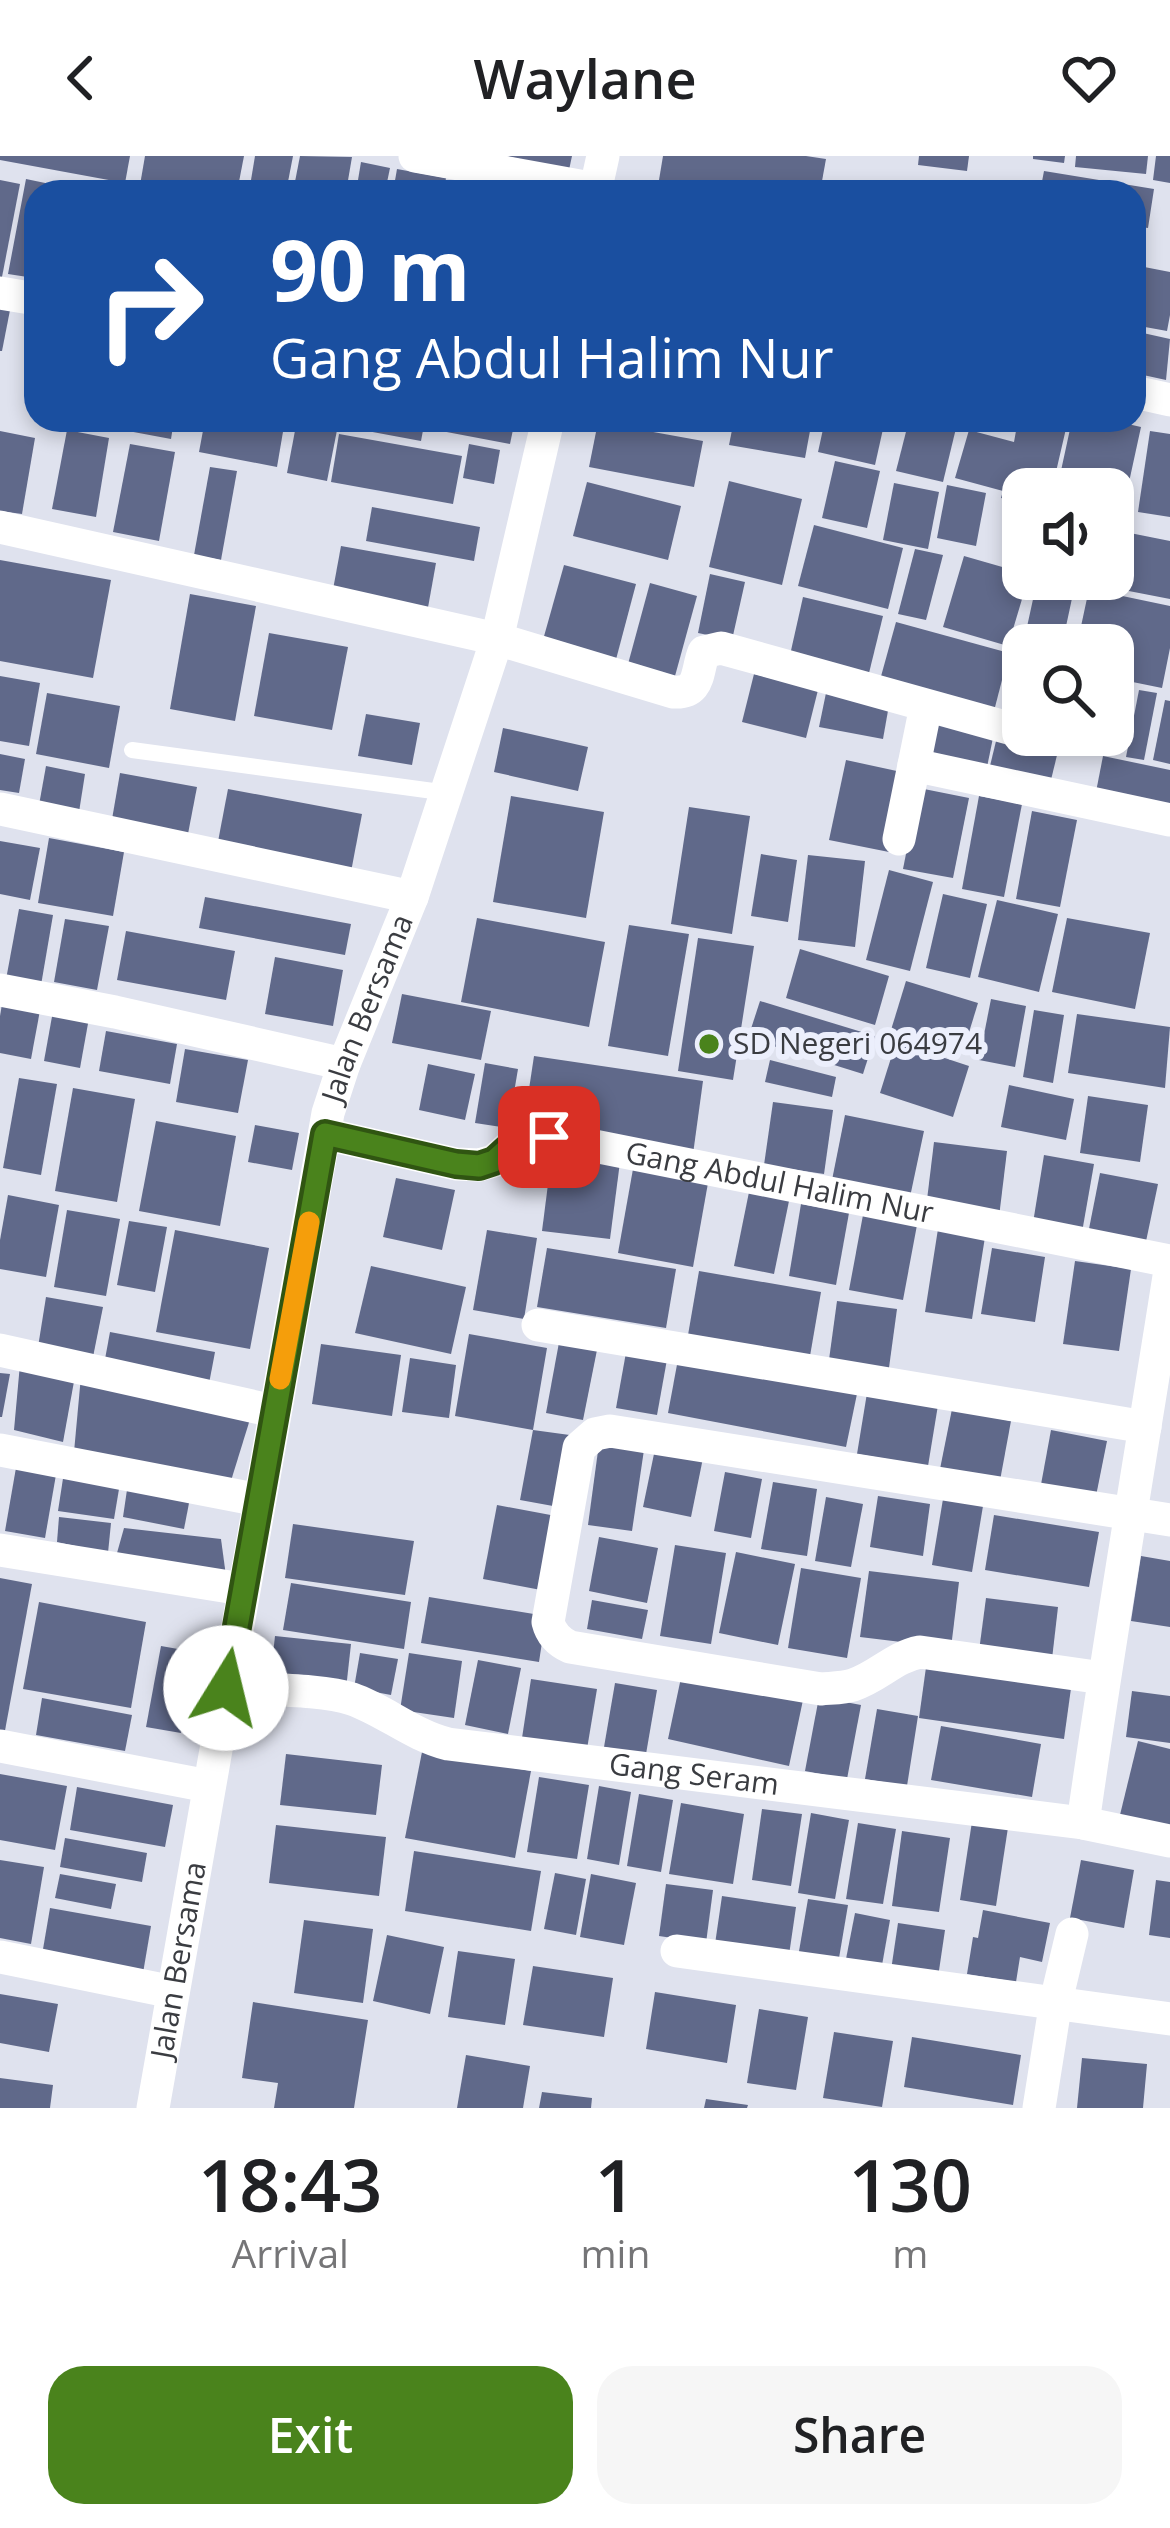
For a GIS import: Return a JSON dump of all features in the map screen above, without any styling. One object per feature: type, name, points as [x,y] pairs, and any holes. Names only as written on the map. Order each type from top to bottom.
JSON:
[{"type":"street","points":[[415,156],[598,179]]},
{"type":"street","name":"Jalan Bersama","points":[[153,2108],[325,1134],[344,1064],[412,897],[497,639],[545,432]]},
{"type":"street","points":[[0,527],[497,639],[680,692],[696,685],[704,652],[721,648],[1002,726]]},
{"type":"street","points":[[899,838],[926,706]]},
{"type":"street","points":[[914,765],[1170,820]]},
{"type":"street","points":[[0,809],[412,897]]},
{"type":"street","points":[[0,990],[344,1064]]},
{"type":"street","name":"Gang Abdul Halim Nur","points":[[325,1134],[479,1166],[494,1161],[515,1142],[549,1137],[1170,1261]]},
{"type":"street","points":[[1083,1823],[1170,1270]]},
{"type":"street","points":[[538,1325],[1145,1427]]},
{"type":"street","points":[[0,1350],[274,1411]]},
{"type":"street","points":[[1103,1678],[920,1652],[902,1655],[851,1686],[821,1689],[570,1647],[559,1641],[548,1622],[579,1448],[595,1434],[610,1431],[1170,1520]]},
{"type":"street","points":[[0,1450],[259,1500]]},
{"type":"street","points":[[0,1550],[242,1589]]},
{"type":"street","name":"Gang Seram","points":[[226,1688],[351,1699],[415,1734],[448,1744],[1083,1823],[1170,1841]]},
{"type":"street","points":[[0,1745],[208,1786]]},
{"type":"street","points":[[1039,2108],[1072,1934]]},
{"type":"street","points":[[677,1951],[1170,2019]]},
{"type":"street","points":[[0,1957],[173,1992]]},
{"type":"lane","points":[[132,750],[448,793]]},
{"type":"building","points":[[0,156],[130,156],[126,180],[0,160]]},
{"type":"building","points":[[145,156],[244,156],[239,180],[141,180]]},
{"type":"building","points":[[255,156],[293,156],[288,180],[251,180]]},
{"type":"building","points":[[300,156],[352,157],[348,180],[295,180]]},
{"type":"building","points":[[506,156],[572,156],[569,170]]},
{"type":"building","points":[[663,156],[826,159],[822,180],[659,180]]},
{"type":"building","points":[[919,156],[969,156],[967,171],[918,165]]},
{"type":"building","points":[[1033,156],[1065,156],[1064,163]]},
{"type":"building","points":[[1076,156],[1148,156],[1146,174],[1075,167]]},
{"type":"building","points":[[1156,156],[1170,156],[1170,183],[1153,180]]},
{"type":"building","points":[[361,162],[390,168],[388,180],[358,180]]},
{"type":"building","points":[[397,169],[446,178],[446,180],[395,180]]},
{"type":"building","points":[[1044,171],[1099,180],[1042,180]]},
{"type":"building","points":[[462,173],[495,180],[461,180]]},
{"type":"building","points":[[0,180],[20,184],[2,277],[0,277]]},
{"type":"building","points":[[1146,188],[1154,189],[1146,228]]},
{"type":"building","points":[[24,190],[24,276],[8,274]]},
{"type":"building","points":[[1146,267],[1170,272],[1167,331],[1146,327]]},
{"type":"building","points":[[0,303],[11,305],[2,351],[0,351]]},
{"type":"building","points":[[1146,334],[1170,339],[1166,380],[1146,376]]},
{"type":"building","points":[[0,431],[35,438],[22,514],[0,511]]},
{"type":"building","points":[[1150,431],[1170,434],[1170,517],[1138,512]]},
{"type":"building","points":[[67,432],[109,438],[96,517],[52,509]]},
{"type":"building","points":[[133,432],[172,432],[171,439]]},
{"type":"building","points":[[203,432],[283,432],[277,467],[199,452]]},
{"type":"building","points":[[295,432],[337,432],[327,481],[287,473]]},
{"type":"building","points":[[373,432],[423,432],[421,441]]},
{"type":"building","points":[[447,432],[512,432],[510,444]]},
{"type":"building","points":[[596,432],[653,432],[703,441],[694,487],[589,467]]},
{"type":"building","points":[[732,432],[810,432],[805,458],[729,445]]},
{"type":"building","points":[[822,432],[882,432],[875,465],[818,452]]},
{"type":"building","points":[[906,432],[955,432],[943,482],[896,471]]},
{"type":"building","points":[[968,432],[1014,442],[1016,432],[1065,432],[1057,468],[1002,468],[1002,491],[955,478]]},
{"type":"building","points":[[1069,432],[1140,432],[1132,468],[1062,468]]},
{"type":"building","points":[[339,434],[462,456],[453,504],[331,482]]},
{"type":"building","points":[[130,444],[175,452],[159,541],[113,532]]},
{"type":"building","points":[[469,444],[500,450],[494,484],[463,478]]},
{"type":"building","points":[[835,461],[880,471],[867,528],[822,518]]},
{"type":"building","points":[[210,467],[237,471],[221,560],[194,555]]},
{"type":"building","points":[[729,481],[802,499],[782,585],[709,567]]},
{"type":"building","points":[[587,482],[681,506],[668,560],[573,536]]},
{"type":"building","points":[[894,483],[939,492],[928,549],[883,540]]},
{"type":"building","points":[[947,485],[986,493],[976,546],[937,538]]},
{"type":"building","points":[[372,507],[480,527],[474,561],[366,541]]},
{"type":"building","points":[[814,525],[903,548],[888,609],[798,586]]},
{"type":"building","points":[[1134,534],[1170,541],[1170,599],[1134,592]]},
{"type":"building","points":[[341,546],[436,563],[427,613],[332,595]]},
{"type":"building","points":[[915,549],[943,555],[926,620],[898,614]]},
{"type":"building","points":[[964,556],[1002,567],[1002,600],[1022,600],[1015,624],[1002,624],[1002,644],[943,627]]},
{"type":"building","points":[[0,560],[111,580],[93,678],[0,661]]},
{"type":"building","points":[[564,565],[636,584],[614,667],[541,647]]},
{"type":"building","points":[[710,574],[745,582],[732,640],[698,633]]},
{"type":"building","points":[[650,583],[697,596],[675,676],[628,664]]},
{"type":"building","points":[[190,594],[256,606],[235,721],[170,709]]},
{"type":"building","points":[[803,597],[883,616],[869,673],[790,655]]},
{"type":"building","points":[[1134,598],[1170,606],[1170,648],[1162,688],[1134,682],[1134,624],[1082,624],[1087,600]]},
{"type":"building","points":[[1033,600],[1072,600],[1066,624],[1028,624]]},
{"type":"building","points":[[896,622],[1002,651],[1002,680],[994,711],[880,680]]},
{"type":"building","points":[[269,633],[348,647],[332,730],[254,716]]},
{"type":"building","points":[[754,674],[818,690],[806,738],[742,722]]},
{"type":"building","points":[[0,676],[40,683],[29,746],[0,741]]},
{"type":"building","points":[[1139,690],[1157,693],[1144,760],[1126,757],[1134,756]]},
{"type":"building","points":[[47,693],[120,706],[109,768],[36,754]]},
{"type":"building","points":[[826,693],[889,705],[883,739],[819,727]]},
{"type":"building","points":[[1165,700],[1170,701],[1170,764],[1153,760]]},
{"type":"building","points":[[931,713],[995,728],[986,772],[922,757]]},
{"type":"building","points":[[366,714],[420,723],[412,765],[358,756]]},
{"type":"building","points":[[503,728],[588,747],[578,791],[494,772]]},
{"type":"building","points":[[998,733],[1002,734],[1002,756],[1057,756],[1050,784],[989,770]]},
{"type":"building","points":[[0,754],[25,759],[19,793],[0,790]]},
{"type":"building","points":[[1103,756],[1170,770],[1170,813],[1095,797]]},
{"type":"building","points":[[846,760],[906,773],[889,852],[829,840]]},
{"type":"building","points":[[46,766],[85,774],[79,812],[39,805]]},
{"type":"building","points":[[120,773],[197,787],[187,839],[111,825]]},
{"type":"building","points":[[919,788],[969,798],[953,878],[903,869]]},
{"type":"building","points":[[228,789],[362,814],[350,877],[216,852]]},
{"type":"building","points":[[511,796],[604,812],[586,918],[493,902]]},
{"type":"building","points":[[979,796],[1022,804],[1004,897],[962,889]]},
{"type":"building","points":[[689,807],[750,816],[732,934],[671,924]]},
{"type":"building","points":[[1032,811],[1077,820],[1060,907],[1016,899]]},
{"type":"building","points":[[49,838],[124,852],[113,916],[38,903]]},
{"type":"building","points":[[0,841],[40,848],[30,900],[0,894]]},
{"type":"building","points":[[761,854],[797,860],[788,922],[751,916]]},
{"type":"building","points":[[808,855],[865,861],[855,947],[798,940]]},
{"type":"building","points":[[889,870],[933,882],[910,971],[866,960]]},
{"type":"building","points":[[943,894],[987,904],[970,978],[926,968]]},
{"type":"building","points":[[205,897],[351,924],[345,955],[199,928]]},
{"type":"building","points":[[997,900],[1058,914],[1039,992],[978,977]]},
{"type":"building","points":[[19,909],[53,915],[40,991],[5,985]]},
{"type":"building","points":[[477,918],[605,942],[589,1027],[461,1002]]},
{"type":"building","points":[[1067,918],[1150,933],[1135,1009],[1052,992]]},
{"type":"building","points":[[65,919],[109,926],[97,990],[54,982]]},
{"type":"building","points":[[629,925],[689,934],[668,1056],[608,1046]]},
{"type":"building","points":[[126,931],[235,951],[226,1000],[117,980]]},
{"type":"building","points":[[698,938],[754,946],[733,1080],[678,1071]]},
{"type":"building","points":[[800,949],[889,976],[875,1025],[786,998]]},
{"type":"building","points":[[275,957],[343,970],[333,1026],[265,1014]]},
{"type":"building","points":[[906,981],[978,1003],[963,1052],[891,1030]]},
{"type":"building","points":[[402,994],[491,1011],[481,1060],[392,1043]]},
{"type":"building","points":[[3,998],[41,1005],[31,1059],[0,1053]]},
{"type":"building","points":[[991,999],[1026,1006],[1015,1067],[979,1060]]},
{"type":"building","points":[[760,1001],[875,1036],[863,1074],[748,1038]]},
{"type":"building","points":[[1034,1010],[1064,1015],[1053,1083],[1023,1077]]},
{"type":"building","points":[[53,1011],[89,1018],[80,1068],[44,1061]]},
{"type":"building","points":[[1077,1014],[1170,1027],[1165,1088],[1068,1073]]},
{"type":"building","points":[[106,1031],[177,1044],[170,1084],[99,1071]]},
{"type":"building","points":[[896,1042],[969,1066],[953,1117],[880,1093]]},
{"type":"building","points":[[185,1049],[248,1060],[238,1113],[176,1102]]},
{"type":"building","points":[[534,1056],[703,1081],[693,1154],[523,1129]]},
{"type":"building","points":[[770,1060],[836,1077],[832,1097],[765,1082]]},
{"type":"building","points":[[485,1063],[518,1069],[508,1128],[475,1123]]},
{"type":"building","points":[[428,1064],[475,1074],[465,1120],[419,1110]]},
{"type":"building","points":[[19,1078],[57,1084],[41,1175],[3,1168]]},
{"type":"building","points":[[1009,1085],[1074,1099],[1066,1140],[1001,1127]]},
{"type":"building","points":[[73,1088],[135,1099],[117,1202],[55,1191]]},
{"type":"building","points":[[1088,1096],[1148,1105],[1140,1162],[1080,1153]]},
{"type":"building","points":[[773,1102],[833,1110],[824,1174],[764,1165]]},
{"type":"building","points":[[845,1115],[924,1131],[910,1197],[832,1180]]},
{"type":"building","points":[[156,1121],[236,1136],[220,1226],[139,1211]]},
{"type":"building","points":[[255,1125],[299,1133],[292,1170],[248,1162]]},
{"type":"building","points":[[934,1142],[1007,1151],[999,1217],[926,1208]]},
{"type":"building","points":[[552,1153],[620,1162],[610,1239],[542,1231]]},
{"type":"building","points":[[1044,1155],[1094,1164],[1081,1238],[1032,1229]]},
{"type":"building","points":[[633,1169],[708,1183],[693,1267],[618,1253]]},
{"type":"building","points":[[1100,1173],[1158,1184],[1144,1251],[1087,1239]]},
{"type":"building","points":[[396,1178],[455,1190],[442,1250],[383,1237]]},
{"type":"building","points":[[749,1192],[789,1201],[774,1274],[734,1266]]},
{"type":"building","points":[[8,1195],[59,1205],[46,1277],[0,1269]]},
{"type":"building","points":[[801,1204],[849,1213],[836,1285],[789,1276]]},
{"type":"building","points":[[67,1210],[120,1219],[106,1296],[54,1287]]},
{"type":"building","points":[[863,1215],[917,1225],[903,1300],[849,1290]]},
{"type":"building","points":[[129,1221],[167,1227],[155,1292],[117,1285]]},
{"type":"building","points":[[938,1229],[985,1237],[972,1319],[925,1312]]},
{"type":"building","points":[[175,1230],[269,1248],[250,1349],[156,1332]]},
{"type":"building","points":[[487,1230],[537,1238],[524,1319],[473,1310]]},
{"type":"building","points":[[547,1248],[676,1269],[666,1328],[537,1307]]},
{"type":"building","points":[[992,1248],[1045,1257],[1035,1322],[981,1314]]},
{"type":"building","points":[[1075,1261],[1131,1269],[1119,1351],[1063,1344]]},
{"type":"building","points":[[371,1266],[466,1287],[451,1354],[355,1333]]},
{"type":"building","points":[[699,1271],[821,1292],[810,1356],[688,1335]]},
{"type":"building","points":[[46,1297],[103,1307],[93,1357],[38,1347]]},
{"type":"building","points":[[837,1301],[897,1309],[888,1375],[828,1367]]},
{"type":"building","points":[[110,1332],[215,1352],[208,1389],[103,1370]]},
{"type":"building","points":[[469,1334],[547,1348],[533,1430],[455,1416]]},
{"type":"building","points":[[560,1337],[598,1345],[583,1420],[546,1413]]},
{"type":"building","points":[[321,1344],[401,1355],[392,1416],[312,1404]]},
{"type":"building","points":[[627,1347],[668,1354],[657,1415],[616,1408]]},
{"type":"building","points":[[679,1354],[858,1389],[846,1447],[668,1413]]},
{"type":"building","points":[[410,1358],[456,1365],[449,1418],[402,1412]]},
{"type":"building","points":[[20,1364],[75,1376],[63,1442],[14,1430]]},
{"type":"building","points":[[0,1373],[10,1374],[2,1417],[0,1417]]},
{"type":"building","points":[[81,1376],[251,1416],[230,1484],[74,1452]]},
{"type":"building","points":[[867,1393],[938,1405],[928,1466],[857,1454]]},
{"type":"building","points":[[952,1409],[1011,1421],[999,1486],[939,1474]]},
{"type":"building","points":[[533,1430],[577,1436],[564,1508],[520,1500]]},
{"type":"building","points":[[1051,1430],[1107,1441],[1095,1501],[1040,1490]]},
{"type":"building","points":[[600,1436],[645,1443],[632,1531],[588,1525]]},
{"type":"building","points":[[655,1449],[703,1458],[691,1517],[643,1507]]},
{"type":"building","points":[[17,1462],[57,1469],[45,1538],[5,1531]]},
{"type":"building","points":[[64,1472],[120,1483],[114,1519],[58,1511]]},
{"type":"building","points":[[725,1472],[762,1479],[751,1538],[714,1531]]},
{"type":"building","points":[[773,1482],[817,1489],[807,1556],[761,1549]]},
{"type":"building","points":[[128,1483],[190,1498],[184,1529],[123,1517]]},
{"type":"building","points":[[878,1496],[930,1504],[923,1556],[870,1547]]},
{"type":"building","points":[[826,1497],[863,1504],[851,1567],[815,1561]]},
{"type":"building","points":[[943,1499],[983,1506],[972,1572],[932,1565]]},
{"type":"building","points":[[497,1505],[556,1516],[541,1590],[483,1579]]},
{"type":"building","points":[[994,1515],[1099,1532],[1089,1587],[985,1570]]},
{"type":"building","points":[[59,1517],[111,1523],[108,1553],[57,1542]]},
{"type":"building","points":[[293,1524],[414,1541],[405,1595],[285,1578]]},
{"type":"building","points":[[124,1528],[221,1539],[226,1576],[117,1553]]},
{"type":"building","points":[[599,1537],[658,1548],[647,1603],[589,1591]]},
{"type":"building","points":[[675,1545],[726,1553],[711,1644],[660,1636]]},
{"type":"building","points":[[736,1552],[795,1564],[778,1645],[719,1633]]},
{"type":"building","points":[[1141,1556],[1170,1561],[1170,1627],[1131,1621]]},
{"type":"building","points":[[801,1568],[861,1578],[847,1658],[788,1648]]},
{"type":"building","points":[[869,1571],[959,1582],[951,1648],[860,1637]]},
{"type":"building","points":[[0,1578],[32,1584],[4,1736],[0,1736]]},
{"type":"building","points":[[291,1583],[411,1602],[404,1649],[283,1630]]},
{"type":"building","points":[[429,1597],[546,1616],[539,1662],[421,1643]]},
{"type":"building","points":[[986,1598],[1058,1607],[1052,1659],[979,1651]]},
{"type":"building","points":[[592,1600],[648,1610],[642,1639],[587,1629]]},
{"type":"building","points":[[39,1602],[146,1622],[131,1708],[23,1689]]},
{"type":"building","points":[[275,1636],[351,1644],[346,1689],[270,1681]]},
{"type":"building","points":[[161,1646],[195,1652],[181,1733],[146,1727]]},
{"type":"building","points":[[360,1653],[398,1659],[391,1695],[354,1688]]},
{"type":"building","points":[[409,1653],[462,1661],[454,1718],[400,1710]]},
{"type":"building","points":[[478,1660],[521,1668],[508,1734],[465,1725]]},
{"type":"building","points":[[927,1660],[1072,1681],[1064,1739],[919,1718]]},
{"type":"building","points":[[682,1673],[803,1700],[789,1766],[668,1739]]},
{"type":"building","points":[[531,1679],[597,1689],[587,1749],[522,1738]]},
{"type":"building","points":[[615,1683],[657,1690],[646,1754],[604,1747]]},
{"type":"building","points":[[1132,1691],[1170,1696],[1170,1743],[1126,1737]]},
{"type":"building","points":[[819,1697],[861,1705],[847,1779],[805,1771]]},
{"type":"building","points":[[42,1698],[132,1715],[125,1751],[36,1735]]},
{"type":"building","points":[[877,1709],[918,1716],[907,1786],[865,1779]]},
{"type":"building","points":[[941,1726],[1041,1744],[1032,1797],[931,1780]]},
{"type":"building","points":[[1138,1741],[1170,1749],[1170,1832],[1119,1819]]},
{"type":"building","points":[[422,1752],[531,1771],[515,1858],[405,1838]]},
{"type":"building","points":[[286,1754],[382,1765],[376,1815],[280,1805]]},
{"type":"building","points":[[0,1774],[67,1786],[55,1850],[0,1840]]},
{"type":"building","points":[[539,1777],[589,1785],[577,1859],[527,1852]]},
{"type":"building","points":[[599,1786],[631,1792],[619,1865],[587,1859]]},
{"type":"building","points":[[77,1787],[173,1805],[165,1847],[70,1830]]},
{"type":"building","points":[[639,1794],[673,1800],[661,1872],[627,1866]]},
{"type":"building","points":[[681,1803],[744,1814],[733,1884],[669,1874]]},
{"type":"building","points":[[762,1809],[802,1814],[791,1886],[752,1880]]},
{"type":"building","points":[[811,1813],[849,1820],[835,1899],[798,1893]]},
{"type":"building","points":[[973,1815],[1009,1821],[996,1906],[960,1900]]},
{"type":"building","points":[[858,1823],[896,1829],[883,1904],[846,1899]]},
{"type":"building","points":[[276,1825],[386,1837],[379,1896],[269,1883]]},
{"type":"building","points":[[902,1831],[950,1838],[939,1912],[892,1906]]},
{"type":"building","points":[[65,1838],[147,1853],[142,1882],[60,1867]]},
{"type":"building","points":[[414,1851],[541,1871],[531,1931],[405,1911]]},
{"type":"building","points":[[0,1860],[44,1867],[31,1944],[0,1938]]},
{"type":"building","points":[[1081,1860],[1134,1870],[1124,1928],[1070,1918]]},
{"type":"building","points":[[555,1873],[586,1879],[576,1935],[544,1929]]},
{"type":"building","points":[[60,1874],[116,1884],[111,1909],[55,1898]]},
{"type":"building","points":[[591,1874],[636,1883],[624,1945],[580,1937]]},
{"type":"building","points":[[1156,1880],[1170,1882],[1170,1938],[1149,1935]]},
{"type":"building","points":[[666,1884],[713,1890],[706,1943],[659,1936]]},
{"type":"building","points":[[722,1896],[796,1907],[789,1955],[715,1944]]},
{"type":"building","points":[[808,1899],[848,1905],[838,1964],[798,1957]]},
{"type":"building","points":[[50,1908],[151,1926],[142,1979],[41,1961]]},
{"type":"building","points":[[983,1910],[1050,1923],[1042,1962],[1020,1957],[1016,1982],[967,1974]]},
{"type":"building","points":[[855,1913],[890,1920],[881,1971],[845,1964]]},
{"type":"building","points":[[304,1920],[373,1929],[363,2003],[294,1993]]},
{"type":"building","points":[[898,1923],[945,1930],[937,1984],[890,1977]]},
{"type":"building","points":[[387,1935],[444,1947],[430,2014],[373,2001]]},
{"type":"building","points":[[458,1951],[515,1959],[505,2025],[448,2017]]},
{"type":"building","points":[[533,1966],[613,1978],[604,2037],[523,2025]]},
{"type":"building","points":[[655,1992],[736,2005],[727,2063],[646,2049]]},
{"type":"building","points":[[0,1994],[58,2004],[49,2052],[0,2043]]},
{"type":"building","points":[[253,2002],[368,2020],[354,2108],[274,2108],[278,2083],[242,2078]]},
{"type":"building","points":[[759,2009],[808,2017],[796,2090],[747,2083]]},
{"type":"building","points":[[834,2032],[893,2041],[882,2107],[823,2098]]},
{"type":"building","points":[[912,2037],[1021,2055],[1013,2105],[904,2087]]},
{"type":"building","points":[[466,2055],[530,2066],[523,2108],[457,2108]]},
{"type":"building","points":[[1082,2058],[1147,2064],[1143,2108],[1077,2108]]},
{"type":"building","points":[[0,2078],[53,2085],[50,2108],[0,2108]]},
{"type":"building","points":[[542,2092],[592,2098],[591,2108],[539,2108]]},
{"type":"building","points":[[706,2099],[748,2105],[704,2108]]},
{"type":"slow traffic","points":[[280,1379],[309,1222]]},
{"type":"place","name":"SD Negeri 064974","points":[[709,1044]]},
{"type":"route","points":[[226,1688],[325,1134],[479,1166],[494,1161],[515,1142],[549,1137]]}]
